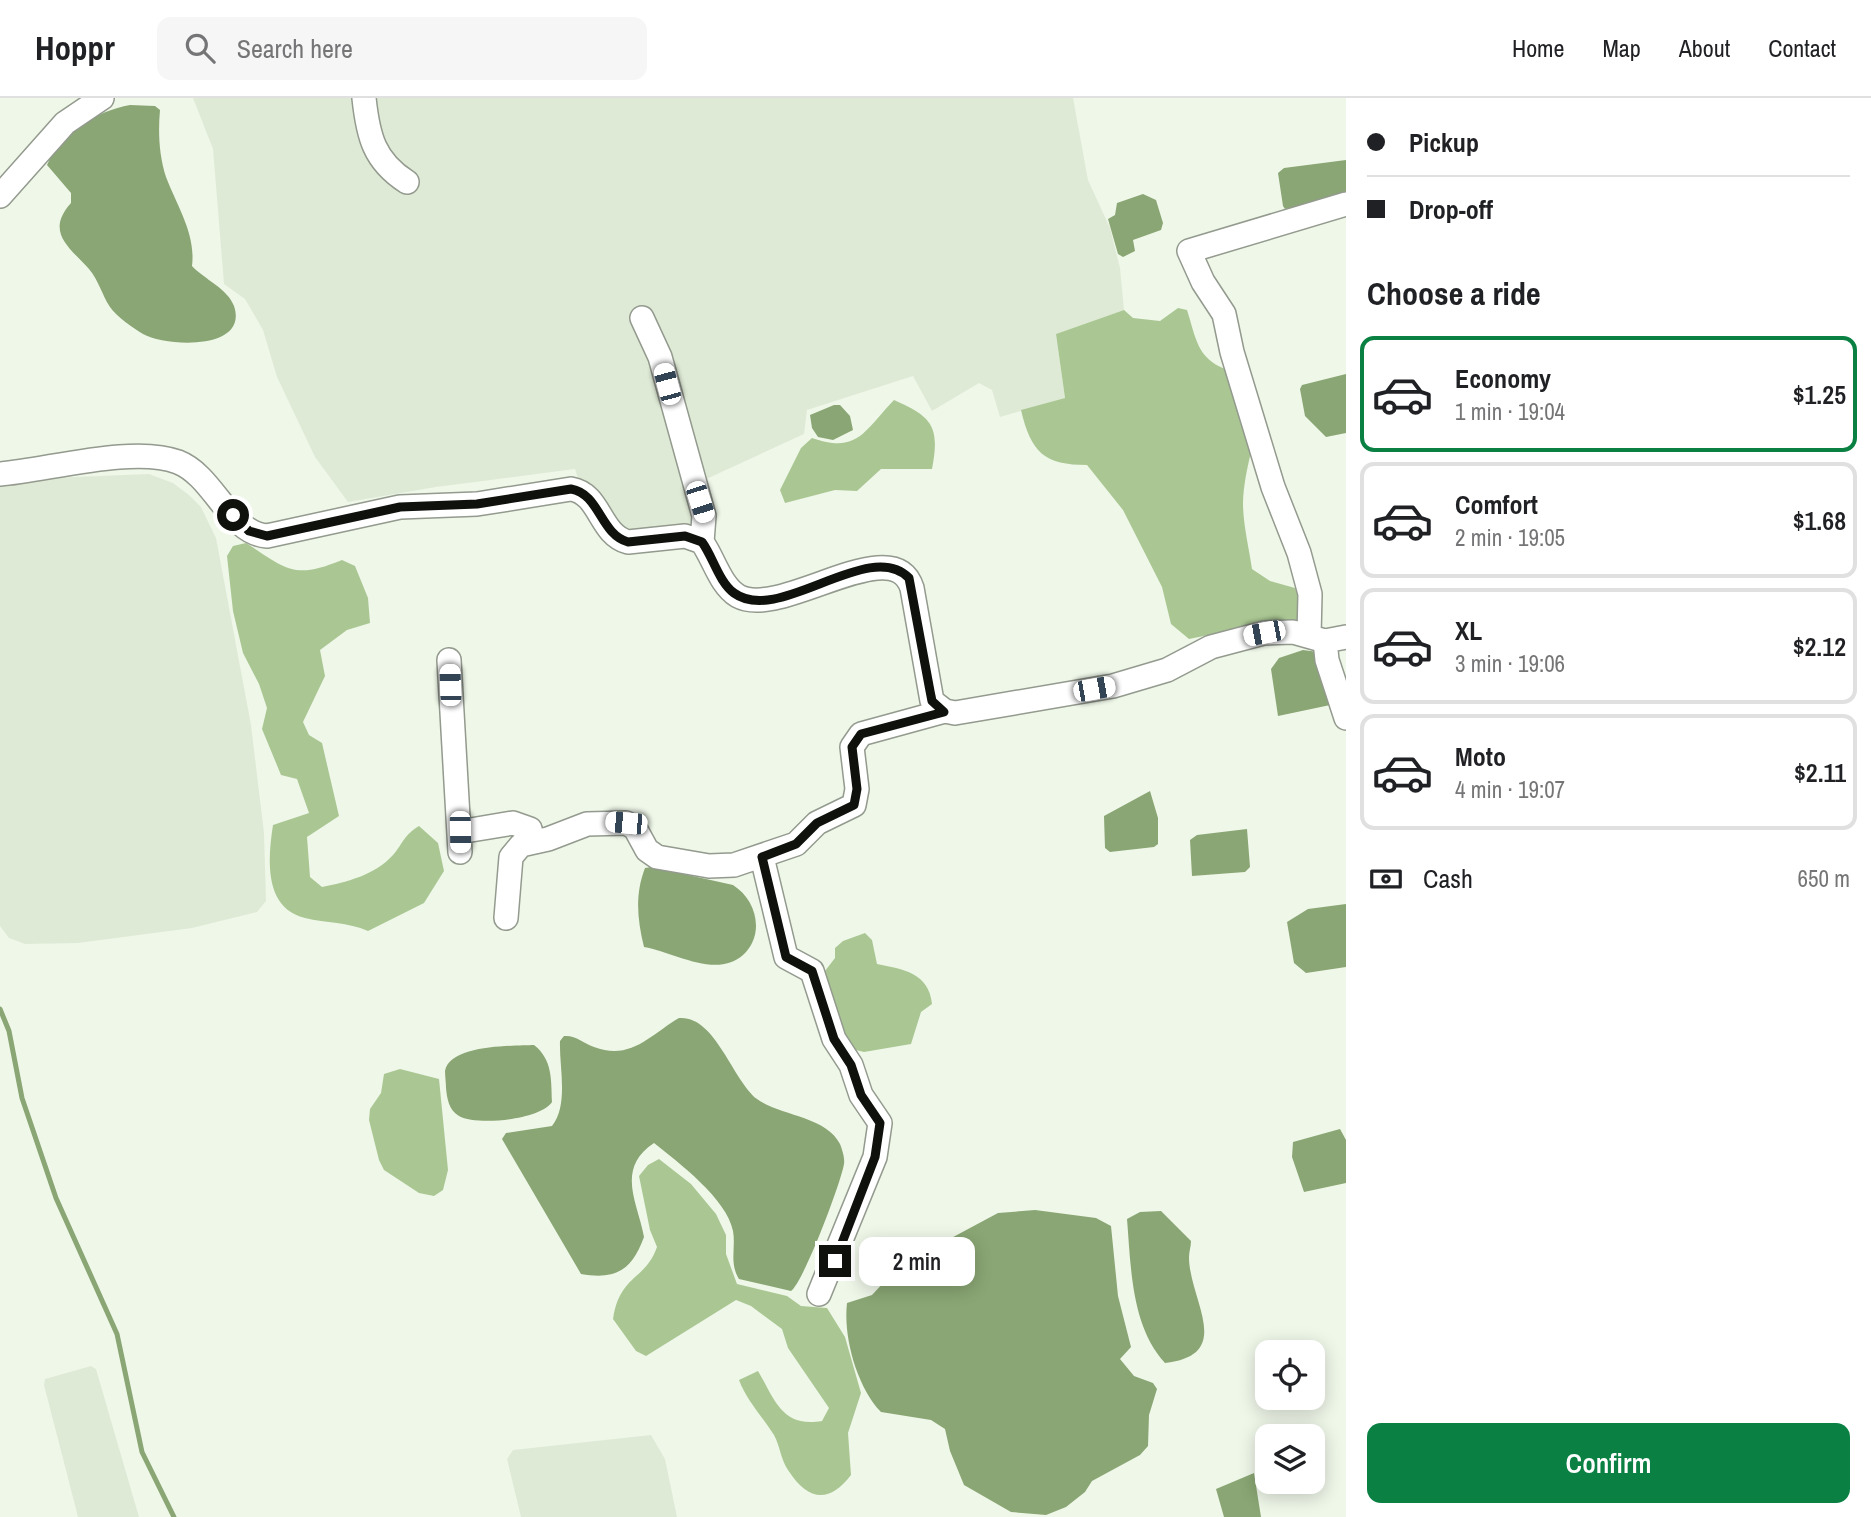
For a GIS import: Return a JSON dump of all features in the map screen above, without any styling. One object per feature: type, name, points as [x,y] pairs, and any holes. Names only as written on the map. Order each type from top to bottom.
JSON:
[{"type":"street","points":[[0,196],[65,123],[102,98]]},
{"type":"street","points":[[364,98],[366,124],[374,146],[387,170],[407,182]]},
{"type":"street","points":[[1346,204],[1189,251],[1203,282],[1224,314],[1232,352],[1273,487],[1299,553],[1310,594],[1327,638],[1327,660],[1346,718]]},
{"type":"street","points":[[642,318],[660,357],[704,516],[702,542],[730,590],[746,600],[769,599],[876,567],[896,567],[903,572],[912,588],[932,701],[944,712]]},
{"type":"street","points":[[0,474],[94,460],[169,459],[195,473],[249,531],[267,536],[400,507],[477,504],[571,489],[579,490],[591,500],[607,528],[620,540],[628,542],[685,536],[702,542]]},
{"type":"street","points":[[506,918],[511,857],[521,845],[605,821],[626,823],[635,828],[647,850],[657,857],[683,863],[734,865],[796,844],[817,823],[854,805],[857,789],[852,747],[861,734],[944,712],[982,710],[1125,683],[1167,670],[1211,647],[1238,638],[1264,633],[1293,632],[1327,638]]},
{"type":"street","points":[[449,660],[460,842],[513,824],[530,830],[533,841]]},
{"type":"street","points":[[762,857],[786,957],[812,971],[834,1039],[851,1065],[861,1095],[880,1123],[875,1157],[819,1294]]},
{"type":"shaded area","points":[[193,98],[1073,98],[1088,180],[1110,228],[1120,268],[1124,310],[1056,334],[1065,398],[1000,417],[992,390],[979,383],[932,411],[913,376],[807,410],[804,434],[702,481],[710,520],[688,528],[631,538],[580,485],[575,469],[436,487],[348,502],[315,457],[277,377],[263,330],[245,299],[224,284],[213,149]]},
{"type":"shaded area","points":[[130,105],[155,106],[160,110],[162,160],[166,177],[185,220],[191,243],[192,266],[221,289],[234,306],[235,321],[229,331],[218,338],[186,343],[143,334],[113,310],[92,274],[63,239],[60,222],[71,203],[71,193],[47,165],[53,153],[81,125],[105,112]]},
{"type":"shaded area","points":[[1346,160],[1346,195],[1285,209],[1278,173],[1284,168]]},
{"type":"shaded area","points":[[1143,194],[1156,200],[1163,223],[1161,230],[1133,240],[1135,251],[1123,257],[1118,254],[1108,219],[1115,215],[1117,203]]},
{"type":"shaded area","points":[[1178,308],[1187,310],[1199,346],[1209,359],[1225,369],[1243,360],[1252,380],[1257,415],[1243,503],[1246,536],[1252,569],[1270,581],[1295,588],[1304,614],[1292,627],[1243,628],[1189,639],[1171,624],[1162,587],[1123,510],[1087,465],[1060,462],[1042,454],[1025,425],[1021,410],[1065,398],[1056,334],[1124,310],[1133,318],[1160,321]]},
{"type":"shaded area","points":[[1346,374],[1346,433],[1326,437],[1305,416],[1300,389],[1302,385]]},
{"type":"shaded area","points":[[894,400],[918,412],[931,425],[935,443],[932,469],[881,469],[857,491],[835,490],[785,503],[780,490],[801,448],[812,438],[840,443],[859,437]]},
{"type":"shaded area","points":[[840,405],[850,416],[853,430],[833,440],[818,437],[812,428],[810,415]]},
{"type":"shaded area","points":[[149,474],[173,483],[189,495],[201,507],[216,538],[251,725],[264,833],[266,901],[257,912],[192,928],[78,943],[25,944],[9,938],[0,926],[0,480]]},
{"type":"shaded area","points":[[246,543],[291,569],[312,569],[342,560],[355,566],[368,598],[370,623],[347,630],[320,650],[325,676],[303,722],[309,735],[322,743],[339,816],[307,837],[310,877],[322,887],[369,873],[386,862],[419,826],[438,843],[444,871],[424,903],[368,931],[345,924],[305,918],[291,912],[275,893],[270,866],[273,825],[309,813],[297,779],[281,775],[262,729],[267,708],[259,684],[243,653],[233,611],[227,556],[233,546]]},
{"type":"shaded area","points":[[1303,650],[1318,652],[1335,704],[1278,716],[1271,669],[1279,658]]},
{"type":"shaded area","points":[[1150,791],[1158,818],[1158,844],[1154,847],[1110,852],[1105,848],[1104,816]]},
{"type":"shaded area","points":[[1247,829],[1250,867],[1245,872],[1192,876],[1190,840],[1197,835]]},
{"type":"shaded area","points":[[652,867],[733,885],[738,889],[750,902],[756,920],[754,938],[746,952],[732,962],[720,965],[695,962],[644,947],[638,897],[645,868]]},
{"type":"shaded area","points":[[1346,904],[1346,967],[1306,973],[1294,963],[1287,922],[1308,909]]},
{"type":"shaded area","points":[[865,933],[872,940],[877,964],[913,974],[926,985],[930,994],[932,1004],[921,1012],[911,1044],[864,1052],[852,1049],[830,1008],[825,971],[835,958],[835,948],[843,941]]},
{"type":"shaded area","points":[[679,1018],[692,1020],[713,1037],[748,1090],[757,1099],[814,1122],[833,1135],[840,1144],[844,1162],[836,1191],[804,1270],[791,1291],[739,1279],[733,1261],[733,1231],[722,1206],[700,1182],[654,1143],[642,1153],[632,1175],[634,1199],[644,1237],[634,1258],[613,1274],[581,1274],[502,1139],[506,1133],[552,1126],[562,1096],[560,1041],[564,1036],[576,1038],[594,1047],[619,1051],[640,1044]]},
{"type":"shaded area","points":[[534,1045],[545,1057],[550,1071],[552,1102],[545,1108],[522,1117],[493,1121],[468,1119],[453,1111],[446,1088],[445,1071],[449,1062],[470,1051],[484,1048]]},
{"type":"shaded area","points":[[400,1069],[439,1079],[448,1170],[443,1190],[434,1196],[419,1193],[384,1170],[379,1160],[369,1120],[370,1109],[381,1093],[384,1074]]},
{"type":"shaded area","points":[[1340,1129],[1346,1140],[1346,1183],[1304,1192],[1292,1157],[1293,1142]]},
{"type":"shaded area","points":[[659,1159],[691,1184],[716,1214],[726,1235],[726,1254],[737,1284],[787,1296],[801,1306],[827,1308],[845,1337],[861,1393],[848,1433],[851,1475],[835,1491],[819,1495],[811,1493],[796,1480],[786,1466],[774,1435],[750,1402],[739,1380],[758,1371],[781,1410],[798,1420],[822,1421],[829,1408],[788,1348],[782,1329],[751,1306],[736,1300],[646,1356],[636,1351],[613,1319],[621,1294],[646,1266],[657,1247],[650,1230],[639,1176],[648,1165]]},
{"type":"shaded area","points":[[1035,1210],[1096,1218],[1111,1226],[1118,1296],[1131,1347],[1120,1359],[1134,1376],[1153,1383],[1157,1389],[1149,1415],[1148,1446],[1140,1455],[1092,1481],[1085,1492],[1066,1507],[1046,1515],[1011,1512],[964,1485],[950,1451],[945,1429],[931,1420],[881,1412],[872,1402],[853,1361],[846,1316],[847,1303],[872,1295],[899,1266],[998,1213]]},
{"type":"shaded area","points":[[1161,1211],[1191,1241],[1191,1274],[1204,1323],[1204,1337],[1199,1349],[1186,1358],[1165,1363],[1145,1332],[1139,1314],[1132,1276],[1127,1219],[1140,1212]]},
{"type":"shaded area","points":[[91,1366],[96,1369],[139,1517],[78,1517],[44,1385],[45,1379]]},
{"type":"shaded area","points":[[651,1435],[665,1459],[677,1517],[521,1517],[507,1459],[513,1450]]},
{"type":"shaded area","points":[[1254,1473],[1255,1494],[1257,1494],[1261,1517],[1224,1517],[1216,1489]]},
{"type":"waterway","points":[[0,1009],[9,1031],[22,1098],[56,1198],[117,1334],[142,1452],[174,1517]]},
{"type":"route","points":[[233,515],[249,531],[267,536],[400,507],[477,504],[571,489],[579,490],[591,500],[607,528],[620,540],[628,542],[685,536],[702,542],[730,590],[746,600],[769,599],[876,567],[896,567],[909,578],[932,701],[944,712],[861,734],[852,747],[857,799],[850,810],[817,823],[796,844],[762,857],[781,946],[786,957],[812,971],[834,1039],[855,1073],[861,1095],[880,1123],[875,1157],[835,1261]]}]
